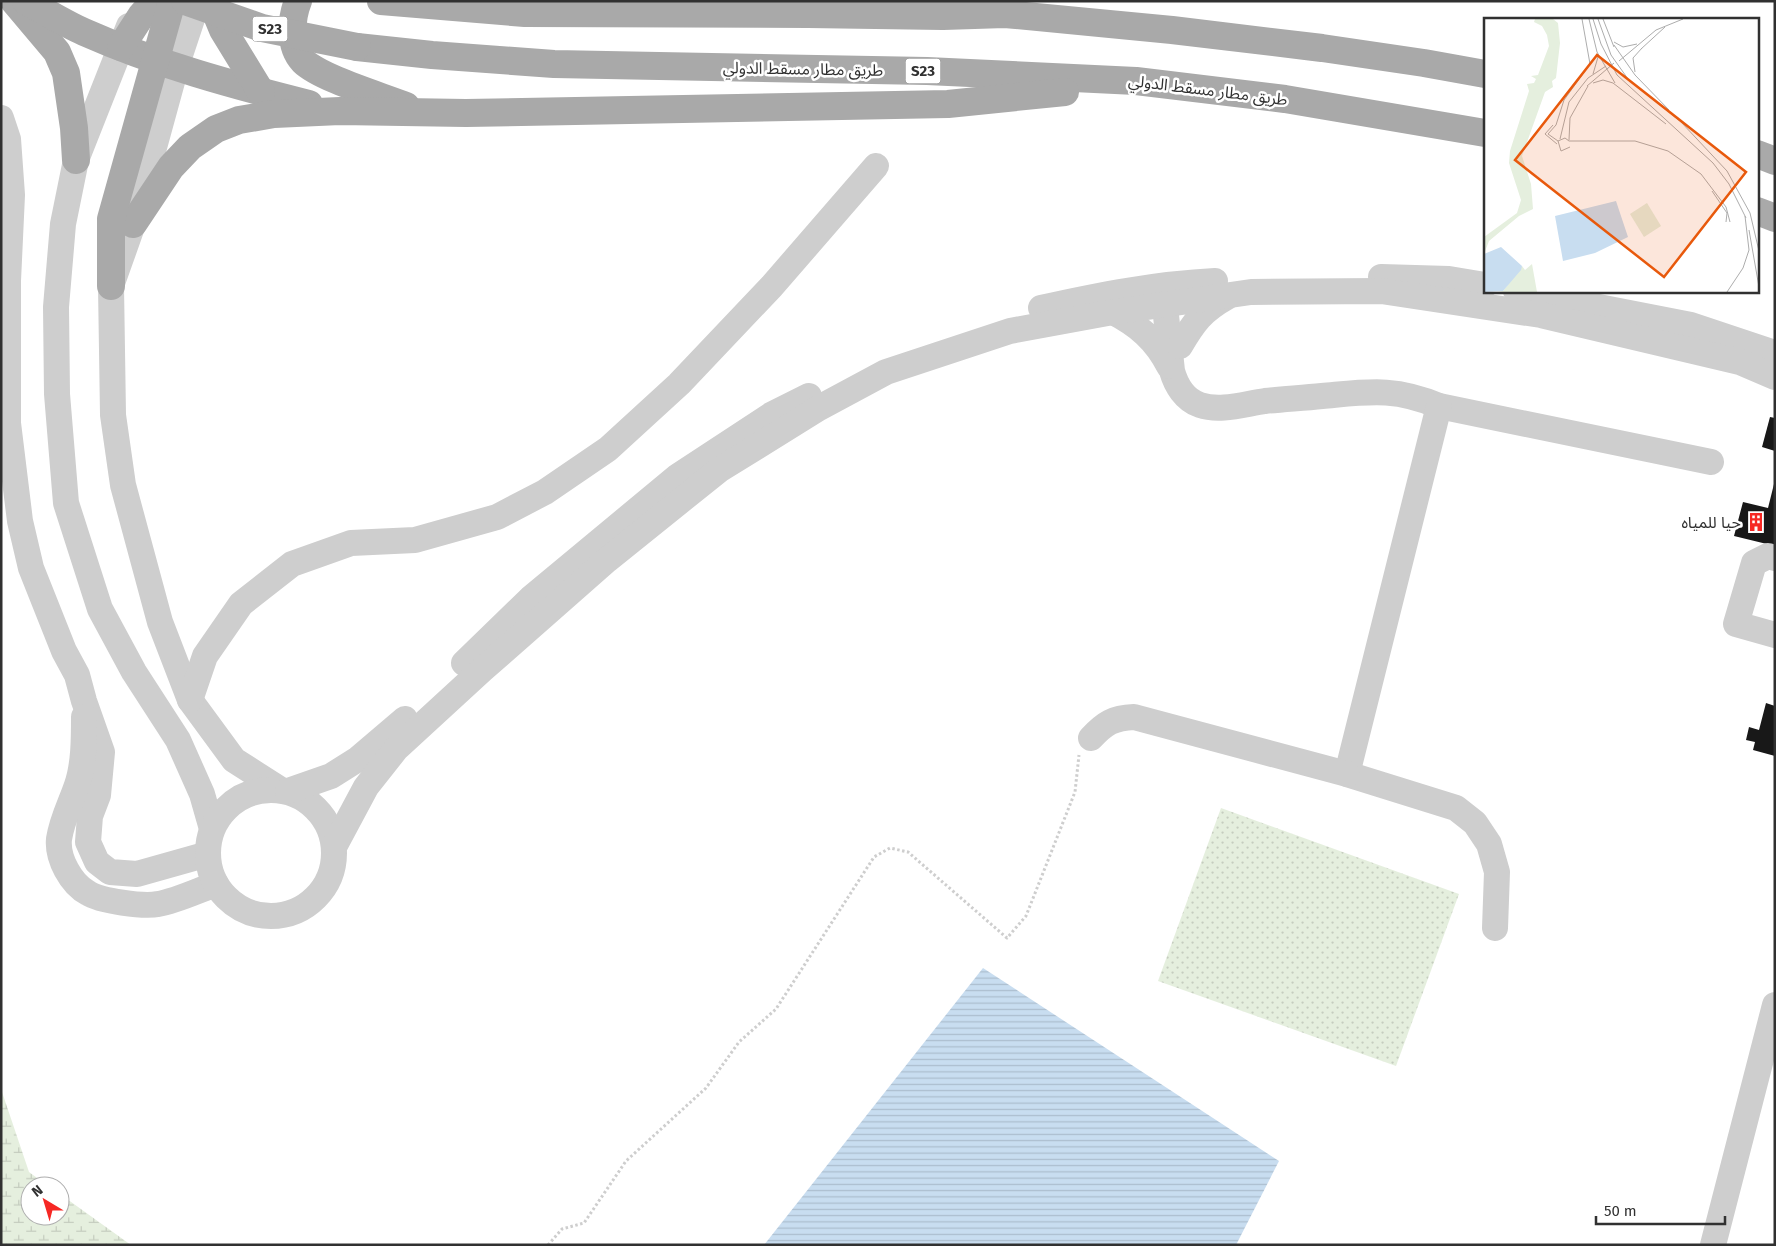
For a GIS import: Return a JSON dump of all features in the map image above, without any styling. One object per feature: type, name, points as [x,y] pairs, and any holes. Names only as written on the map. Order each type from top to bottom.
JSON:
[{"type":"main road","points":[[14,1],[57,52],[66,73],[74,128],[76,160]]},
{"type":"main road","points":[[26,1],[83,31],[166,63],[262,92],[340,111]]},
{"type":"main road","points":[[121,47],[141,16],[154,1]]},
{"type":"main road","points":[[111,286],[111,219],[166,63],[172,1]]},
{"type":"main road","name":"طريق مطار مسقط الدولي","points":[[185,1],[262,28],[357,47],[432,55],[554,64],[927,71],[1136,81],[1285,99],[1484,133]]},
{"type":"main road","points":[[210,1],[222,30],[262,92]]},
{"type":"main road","points":[[298,1],[294,11],[292,28],[296,50],[310,67],[338,80],[424,112]]},
{"type":"main road","points":[[381,1],[525,13],[943,16],[1005,14],[1172,30],[1322,48],[1484,74]]},
{"type":"main road","points":[[964,1],[985,6],[1005,14]]},
{"type":"main road","points":[[132,224],[171,167],[190,147],[216,129],[239,120],[274,114],[340,111],[466,113],[948,104],[1106,88],[1136,81]]},
{"type":"main road","points":[[1758,154],[1775,161]]},
{"type":"main road","points":[[1758,211],[1775,218]]},
{"type":"street","points":[[137,1],[121,47],[76,160],[64,224],[56,307],[57,394],[66,503],[100,609],[134,672],[178,740],[198,786],[210,842],[210,870],[216,884],[225,897],[238,907],[252,913],[268,916],[284,915],[299,910],[312,901],[323,890],[330,876],[335,861],[335,845],[327,821],[310,802],[285,790],[234,760],[190,700],[160,622],[123,485],[113,415],[111,286],[132,224],[166,63],[198,1]]},
{"type":"street","points":[[1,118],[8,139],[8,423],[20,521],[31,568],[64,651],[77,675],[102,752],[98,795],[90,816],[88,842],[97,862],[110,872],[136,874],[210,842],[223,811],[240,797],[260,790],[285,790],[331,776],[358,759],[426,700],[531,598],[670,482],[771,415],[884,358],[989,320],[1079,299],[1171,293],[1307,276],[1449,278],[1484,285]]},
{"type":"street","points":[[190,700],[205,656],[241,604],[292,564],[352,543],[415,540],[497,517],[545,492],[608,448],[680,384],[772,286],[876,166]]},
{"type":"street","points":[[335,845],[366,787],[396,750],[482,670],[607,560],[719,470],[819,408],[886,372],[1010,331],[1114,312],[1171,293],[1231,294],[1251,292],[1381,291],[1540,314],[1740,362],[1775,377]]},
{"type":"street","points":[[1521,292],[1691,324],[1775,353]]},
{"type":"street","points":[[1171,293],[1183,372],[1188,383],[1196,392],[1208,397],[1264,401]]},
{"type":"street","points":[[1171,293],[1172,371]]},
{"type":"street","points":[[1180,346],[1192,324],[1210,307],[1231,294]]},
{"type":"street","points":[[1114,312],[1132,322],[1148,335],[1162,352],[1172,371],[1175,382],[1185,396],[1200,405],[1225,407],[1264,401],[1380,391],[1400,393],[1420,398],[1439,406],[1711,462]]},
{"type":"street","points":[[1347,774],[1439,406]]},
{"type":"street","points":[[1775,558],[1768,556],[1754,563],[1736,624],[1775,636]]},
{"type":"street","points":[[84,701],[84,742],[78,783],[63,819],[59,841],[63,864],[71,880],[88,894],[126,904],[158,905],[216,884]]},
{"type":"street","points":[[1091,738],[1103,725],[1118,718],[1134,717],[1347,774],[1456,808],[1475,823],[1489,844],[1497,872],[1495,928]]},
{"type":"street","points":[[1713,1245],[1775,1005]]},
{"type":"path","points":[[548,1245],[562,1229],[584,1223],[626,1161],[706,1088],[739,1042],[776,1010],[874,857],[890,848],[908,852],[1007,938],[1026,916],[1075,792],[1080,750],[1091,738]]},
{"type":"green space","points":[[1221,808],[1459,894],[1396,1066],[1158,981]]},
{"type":"green space","points":[[1,1089],[29,1172],[34,1176],[20,1176],[20,1226],[70,1226],[70,1201],[131,1245],[1,1245]]},
{"type":"water","points":[[983,968],[1279,1161],[1236,1245],[764,1245]]},
{"type":"building","points":[[1770,417],[1775,418],[1775,451],[1762,447]]},
{"type":"building","name":"حيا للمياه","points":[[1774,484],[1775,546],[1734,536],[1743,502],[1768,508]]},
{"type":"building","points":[[1766,703],[1775,706],[1775,756],[1753,750],[1755,742],[1746,740],[1749,727],[1759,730]]},
{"type":"place","name":"حيا للمياه","points":[[1756,522]]}]
